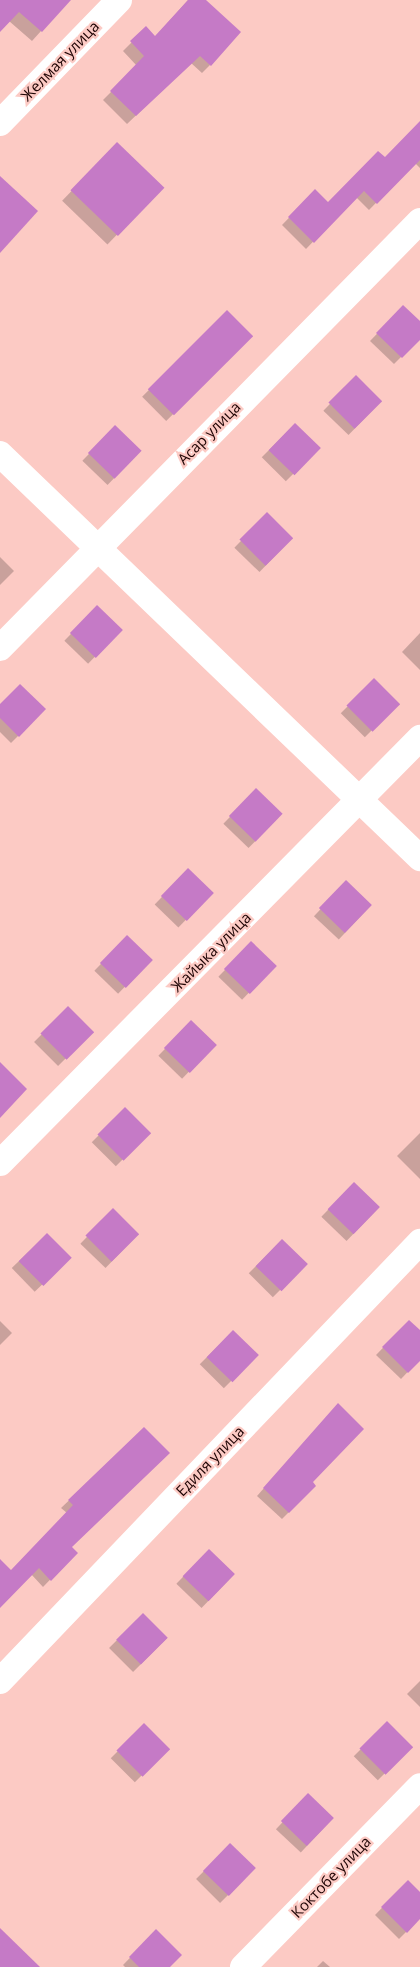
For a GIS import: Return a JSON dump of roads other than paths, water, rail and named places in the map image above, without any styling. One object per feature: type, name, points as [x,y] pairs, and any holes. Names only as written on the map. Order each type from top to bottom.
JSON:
[{"type":"street","name":"Желмая улица","points":[[0,123],[119,0]]},
{"type":"street","name":"Асар улица","points":[[0,648],[97,547],[420,220]]},
{"type":"street","points":[[0,454],[420,858]]},
{"type":"street","name":"Жайыка улица","points":[[0,1163],[362,802],[420,738]]},
{"type":"street","name":"Едиля улица","points":[[0,1681],[420,1242]]},
{"type":"street","name":"Коктобе улица","points":[[243,1967],[420,1786]]}]
